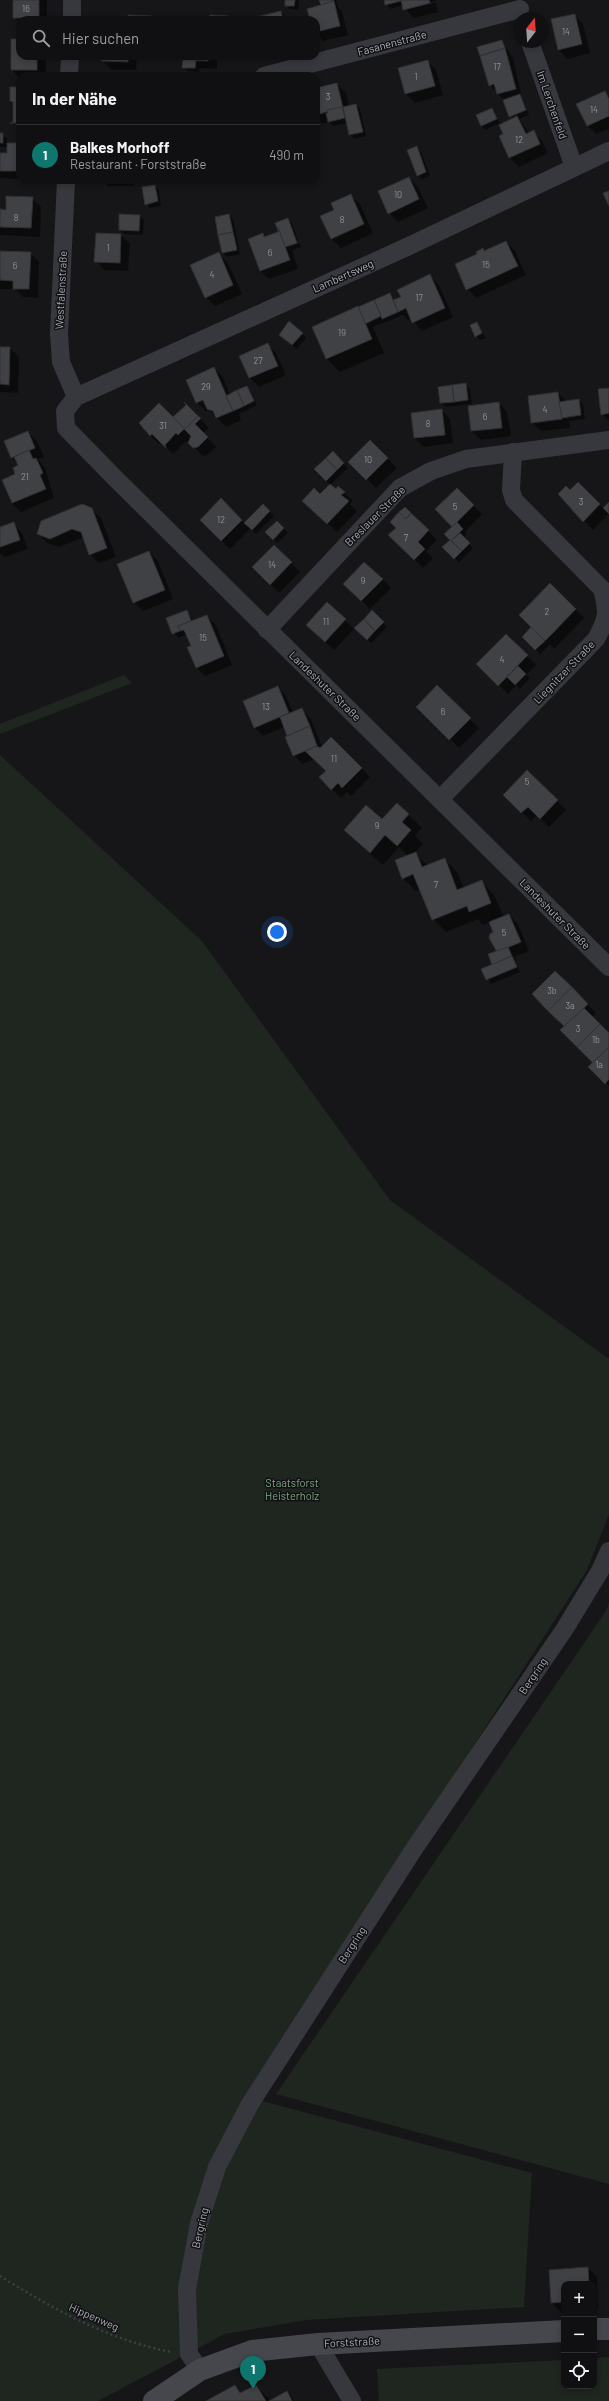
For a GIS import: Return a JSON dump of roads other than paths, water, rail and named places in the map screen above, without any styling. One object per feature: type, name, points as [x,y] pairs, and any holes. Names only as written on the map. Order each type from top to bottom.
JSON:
[{"type":"street","points":[[72,0],[72,16]]},
{"type":"street","name":"Fasanenstraße","points":[[279,72],[520,9]]},
{"type":"street","name":"Im Lerchenfeld","points":[[532,48],[574,167]]},
{"type":"street","points":[[69,72],[70,60]]},
{"type":"street","name":"Lambertsweg","points":[[76,397],[409,246],[609,151]]},
{"type":"street","name":"Westfalenstraße","points":[[66,184],[59,334],[60,362],[76,397]]},
{"type":"street","name":"Landeshuter Straße","points":[[76,397],[65,411],[66,428],[267,630],[609,967]]},
{"type":"street","name":"Breslauer Straße","points":[[267,630],[400,488],[438,468],[466,459],[609,440]]},
{"type":"street","name":"Liegnitzer Straße","points":[[440,799],[596,639],[606,622],[607,607],[602,589],[514,500],[511,490],[513,452]]},
{"type":"street","name":"Bergring","points":[[194,2362],[188,2289],[199,2223],[217,2167],[250,2104],[414,1849],[564,1630],[600,1571],[609,1551]]},
{"type":"street","points":[[597,2330],[609,2329]]},
{"type":"street","name":"Forststraße","points":[[154,2401],[194,2362],[252,2351],[318,2344],[561,2331]]},
{"type":"street","points":[[318,2344],[352,2401]]},
{"type":"place","name":"Balkes Morhoff","points":[[253,2389]]},
{"type":"park label","name":"Staatsforst Heisterholz","points":[[292,1489]]}]
